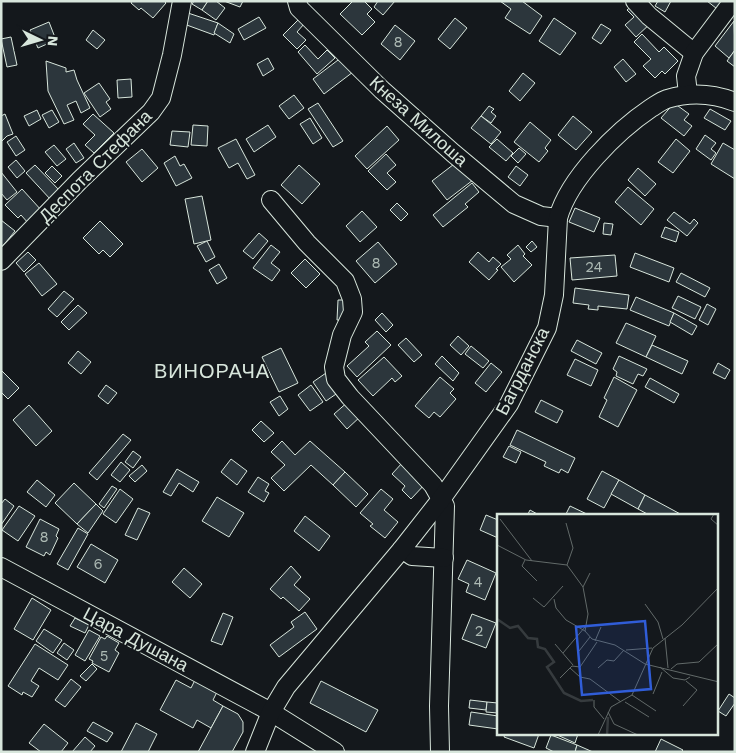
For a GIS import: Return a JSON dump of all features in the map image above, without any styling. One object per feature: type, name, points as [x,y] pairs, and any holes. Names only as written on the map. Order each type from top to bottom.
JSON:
[{"type":"street","name":"Деспота Стефана","points":[[1,261],[150,112],[161,98],[172,55],[182,1]]},
{"type":"street","name":"Кнеза Милоша","points":[[296,1],[299,8],[382,90],[453,154],[514,204],[541,216],[558,218]]},
{"type":"street","points":[[635,1],[649,16],[694,53]]},
{"type":"street","points":[[688,94],[686,76],[694,53],[733,1]]},
{"type":"street","name":"Багрданска","points":[[254,752],[271,712],[286,687],[402,549],[442,498],[509,404],[547,328],[554,296],[558,218],[561,205],[592,161],[613,138],[665,99],[688,94],[709,95],[735,102]]},
{"type":"street","points":[[271,200],[307,243],[345,282],[352,299],[353,312],[342,335],[334,367],[336,379],[350,397],[433,486],[442,498],[445,506],[439,706],[440,752]]},
{"type":"street","points":[[402,549],[412,556],[444,558]]},
{"type":"street","name":"Цара Душана","points":[[1,567],[271,712],[331,751]]},
{"type":"building","points":[[132,1],[164,1],[166,3],[153,18],[141,8],[139,10],[131,3]]},
{"type":"building","points":[[194,1],[208,1],[202,10],[192,4]]},
{"type":"building","points":[[208,1],[216,1],[225,8],[216,20],[202,10]]},
{"type":"building","points":[[224,1],[243,1],[240,7]]},
{"type":"building","points":[[353,1],[364,1],[372,9],[367,14],[375,22],[362,35],[340,14]]},
{"type":"building","points":[[378,1],[395,1],[383,15],[374,7]]},
{"type":"building","points":[[500,1],[522,1],[542,16],[530,34],[505,18],[511,9]]},
{"type":"building","points":[[658,1],[671,1],[665,12],[655,6]]},
{"type":"building","points":[[707,1],[728,1],[721,12]]},
{"type":"building","points":[[635,3],[652,22],[636,37],[625,25],[634,17],[627,10]]},
{"type":"building","points":[[188,13],[218,23],[214,35],[184,24]]},
{"type":"building","points":[[259,17],[266,28],[244,40],[238,29]]},
{"type":"building","points":[[455,18],[467,28],[450,49],[438,39]]},
{"type":"building","points":[[554,18],[576,33],[560,55],[539,41]]},
{"type":"building","points":[[299,19],[304,24],[297,32],[306,40],[297,49],[283,35]]},
{"type":"building","points":[[734,21],[735,50],[729,58],[715,46]]},
{"type":"building","points":[[49,22],[56,40],[38,48],[30,30]]},
{"type":"building","points":[[218,23],[234,34],[230,43],[214,33]]},
{"type":"building","points":[[601,24],[611,30],[601,44],[592,38]]},
{"type":"building","points":[[395,25],[415,41],[400,60],[381,44]]},
{"type":"building","points":[[93,30],[105,40],[97,49],[86,40]]},
{"type":"building","points":[[642,34],[659,52],[664,47],[678,61],[665,74],[662,71],[655,78],[643,66],[651,59],[634,42]]},
{"type":"building","points":[[11,37],[17,65],[7,67],[1,39]]},
{"type":"building","points":[[305,45],[318,59],[327,50],[335,58],[317,74],[298,52]]},
{"type":"building","points":[[735,50],[735,67],[727,61]]},
{"type":"building","points":[[342,57],[353,72],[324,94],[313,79]]},
{"type":"building","points":[[268,58],[274,69],[263,76],[257,64]]},
{"type":"building","points":[[623,59],[636,74],[626,82],[614,67]]},
{"type":"building","points":[[46,61],[66,68],[66,72],[74,70],[90,108],[81,113],[76,101],[67,105],[74,120],[64,124],[48,91]]},
{"type":"building","points":[[523,73],[535,83],[520,101],[509,91]]},
{"type":"building","points":[[131,79],[132,97],[118,98],[117,80]]},
{"type":"building","points":[[99,83],[110,99],[106,102],[111,109],[100,117],[84,93]]},
{"type":"building","points":[[294,95],[304,108],[289,119],[279,106]]},
{"type":"building","points":[[318,103],[343,141],[333,147],[308,109]]},
{"type":"building","points":[[674,103],[689,114],[684,120],[692,126],[684,136],[661,118]]},
{"type":"building","points":[[489,106],[494,109],[491,112],[496,116],[491,123],[481,116]]},
{"type":"building","points":[[710,109],[731,121],[725,130],[704,118]]},
{"type":"building","points":[[37,110],[41,119],[29,126],[24,116]]},
{"type":"building","points":[[52,110],[59,122],[49,128],[42,115]]},
{"type":"building","points":[[5,114],[13,134],[7,136],[1,142],[1,116]]},
{"type":"building","points":[[93,114],[114,133],[94,153],[85,145],[95,135],[83,124]]},
{"type":"building","points":[[481,116],[501,132],[491,144],[471,128]]},
{"type":"building","points":[[573,116],[592,132],[576,150],[558,135]]},
{"type":"building","points":[[310,118],[322,138],[313,144],[300,124]]},
{"type":"building","points":[[530,122],[551,140],[545,148],[548,151],[539,162],[514,142]]},
{"type":"building","points":[[193,125],[208,126],[207,146],[191,145]]},
{"type":"building","points":[[268,125],[276,137],[254,152],[246,139]]},
{"type":"building","points":[[387,126],[399,140],[367,169],[355,156]]},
{"type":"building","points":[[172,131],[190,132],[188,147],[170,145]]},
{"type":"building","points":[[705,135],[716,143],[711,149],[716,153],[711,160],[696,149]]},
{"type":"building","points":[[16,136],[25,150],[16,156],[7,142]]},
{"type":"building","points":[[236,139],[255,175],[247,179],[238,163],[229,168],[218,148]]},
{"type":"building","points":[[497,139],[513,153],[506,161],[489,147]]},
{"type":"building","points":[[676,139],[690,151],[673,173],[658,162]]},
{"type":"building","points":[[74,143],[84,158],[76,163],[66,149]]},
{"type":"building","points":[[723,143],[735,150],[735,179],[711,164]]},
{"type":"building","points":[[54,145],[66,159],[57,166],[45,152]]},
{"type":"building","points":[[519,148],[526,154],[518,163],[511,156]]},
{"type":"building","points":[[142,149],[158,168],[142,182],[126,162]]},
{"type":"building","points":[[386,154],[396,165],[387,173],[396,182],[387,190],[368,171]]},
{"type":"building","points":[[175,156],[180,166],[184,164],[192,178],[176,186],[164,163]]},
{"type":"building","points":[[16,160],[25,171],[17,178],[8,167]]},
{"type":"building","points":[[458,161],[473,180],[447,200],[432,181]]},
{"type":"building","points":[[35,165],[60,191],[51,200],[26,173]]},
{"type":"building","points":[[299,165],[320,184],[302,204],[281,185]]},
{"type":"building","points":[[52,166],[62,176],[55,183],[45,173]]},
{"type":"building","points":[[516,166],[528,175],[520,186],[508,177]]},
{"type":"building","points":[[638,168],[656,184],[645,196],[628,180]]},
{"type":"building","points":[[1,172],[17,192],[7,200],[1,193]]},
{"type":"building","points":[[472,183],[479,192],[465,204],[468,207],[443,227],[433,215]]},
{"type":"building","points":[[628,187],[654,209],[641,225],[615,202]]},
{"type":"building","points":[[22,189],[42,211],[29,224],[21,215],[18,218],[5,205]]},
{"type":"building","points":[[202,196],[211,240],[194,244],[185,199]]},
{"type":"building","points":[[397,203],[408,214],[401,221],[390,210]]},
{"type":"building","points":[[575,208],[600,218],[594,232],[569,222]]},
{"type":"building","points":[[362,211],[377,227],[360,242],[346,226]]},
{"type":"building","points":[[674,212],[690,224],[694,219],[698,223],[687,236],[667,220]]},
{"type":"building","points":[[1,220],[15,231],[2,247],[1,246]]},
{"type":"building","points":[[100,221],[123,244],[110,257],[103,250],[99,254],[83,238]]},
{"type":"building","points":[[604,223],[613,224],[611,235],[603,234]]},
{"type":"building","points":[[665,227],[679,232],[676,242],[661,237]]},
{"type":"building","points":[[259,233],[268,241],[253,259],[243,251]]},
{"type":"building","points":[[207,241],[215,257],[206,262],[197,246]]},
{"type":"building","points":[[532,241],[537,247],[531,252],[526,247]]},
{"type":"building","points":[[378,242],[397,264],[375,283],[356,261]]},
{"type":"building","points":[[271,245],[280,252],[271,263],[280,270],[272,281],[253,268]]},
{"type":"building","points":[[518,245],[525,254],[523,256],[532,265],[514,282],[501,267],[511,259],[507,255]]},
{"type":"building","points":[[28,252],[36,260],[24,272],[16,263]]},
{"type":"building","points":[[478,252],[489,262],[493,257],[501,264],[489,280],[469,262]]},
{"type":"building","points":[[635,253],[674,268],[669,282],[630,267]]},
{"type":"building","points":[[615,255],[617,276],[572,280],[570,258]]},
{"type":"building","points":[[305,259],[320,274],[306,288],[291,273]]},
{"type":"building","points":[[39,263],[57,284],[42,296],[25,274]]},
{"type":"building","points":[[219,264],[227,278],[217,284],[209,270]]},
{"type":"building","points":[[681,273],[710,288],[705,297],[676,282]]},
{"type":"building","points":[[575,288],[629,295],[627,309],[598,306],[598,310],[588,309],[589,305],[573,303]]},
{"type":"building","points":[[64,291],[74,299],[57,317],[48,309]]},
{"type":"building","points":[[678,296],[701,307],[695,319],[672,308]]},
{"type":"building","points":[[636,297],[674,313],[669,326],[630,310]]},
{"type":"building","points":[[338,300],[349,300],[348,321],[337,320]]},
{"type":"building","points":[[707,304],[716,309],[708,325],[699,320]]},
{"type":"building","points":[[78,305],[87,313],[69,330],[61,322]]},
{"type":"building","points":[[382,313],[393,325],[386,332],[375,320]]},
{"type":"building","points":[[674,313],[697,326],[692,335],[670,322]]},
{"type":"building","points":[[626,323],[656,336],[646,357],[616,343]]},
{"type":"building","points":[[377,331],[391,345],[357,377],[347,366],[369,346],[365,342]]},
{"type":"building","points":[[458,336],[469,346],[461,355],[450,345]]},
{"type":"building","points":[[406,338],[422,355],[414,362],[398,345]]},
{"type":"building","points":[[577,340],[602,353],[596,364],[571,351]]},
{"type":"building","points":[[652,345],[688,361],[682,374],[646,357]]},
{"type":"building","points":[[471,346],[489,361],[483,368],[465,354]]},
{"type":"building","points":[[281,348],[298,383],[279,392],[262,357]]},
{"type":"building","points":[[78,351],[91,362],[81,374],[68,363]]},
{"type":"building","points":[[442,356],[459,373],[453,381],[435,364]]},
{"type":"building","points":[[619,356],[647,369],[643,376],[638,374],[633,384],[616,376],[617,372],[613,369]]},
{"type":"building","points":[[384,357],[402,376],[395,382],[392,378],[373,396],[358,380]]},
{"type":"building","points":[[575,359],[598,370],[591,386],[567,375]]},
{"type":"building","points":[[491,363],[502,372],[486,392],[475,383]]},
{"type":"building","points":[[718,363],[730,370],[725,379],[713,373]]},
{"type":"building","points":[[1,370],[19,388],[8,399],[1,392]]},
{"type":"building","points":[[326,373],[339,392],[326,401],[313,382]]},
{"type":"building","points":[[440,377],[454,389],[450,393],[456,399],[440,417],[434,412],[429,418],[415,406]]},
{"type":"building","points":[[614,377],[637,390],[618,427],[599,417],[607,400],[604,398]]},
{"type":"building","points":[[650,378],[679,394],[674,403],[645,387]]},
{"type":"building","points":[[106,385],[117,393],[108,404],[98,396]]},
{"type":"building","points":[[311,385],[323,402],[310,411],[298,395]]},
{"type":"building","points":[[280,396],[288,409],[279,416],[270,402]]},
{"type":"building","points":[[541,400],[563,411],[557,423],[535,412]]},
{"type":"building","points":[[349,401],[362,415],[347,429],[334,414]]},
{"type":"building","points":[[29,405],[52,431],[36,446],[13,420]]},
{"type":"building","points":[[261,421],[274,433],[264,442],[252,430]]},
{"type":"building","points":[[517,430],[575,458],[568,473],[561,469],[559,473],[544,466],[546,462],[510,445]]},
{"type":"building","points":[[123,434],[131,440],[97,480],[89,473]]},
{"type":"building","points":[[282,441],[295,455],[310,441],[345,472],[333,485],[311,465],[284,491],[271,478],[285,465],[271,452]]},
{"type":"building","points":[[509,446],[521,452],[516,463],[503,457]]},
{"type":"building","points":[[133,451],[141,457],[133,468],[125,462]]},
{"type":"building","points":[[231,459],[247,471],[237,485],[221,472]]},
{"type":"building","points":[[121,462],[130,470],[120,482],[111,475]]},
{"type":"building","points":[[403,462],[426,483],[411,499],[402,490],[405,486],[392,474]]},
{"type":"building","points":[[142,465],[147,471],[135,482],[129,476]]},
{"type":"building","points":[[177,469],[199,482],[193,492],[179,483],[171,496],[163,492]]},
{"type":"building","points":[[602,471],[619,480],[604,508],[587,499]]},
{"type":"building","points":[[345,472],[368,494],[356,507],[333,485]]},
{"type":"building","points":[[258,477],[269,484],[265,491],[269,493],[264,502],[248,492]]},
{"type":"building","points":[[37,480],[55,495],[46,507],[27,492]]},
{"type":"building","points":[[619,480],[645,495],[638,509],[611,494]]},
{"type":"building","points":[[74,483],[96,504],[77,524],[55,503]]},
{"type":"building","points":[[112,486],[117,489],[104,508],[99,504]]},
{"type":"building","points":[[120,489],[133,499],[116,523],[103,514]]},
{"type":"building","points":[[381,489],[393,499],[384,510],[398,522],[385,538],[370,526],[373,524],[360,513]]},
{"type":"building","points":[[645,495],[680,514],[647,514],[638,509]]},
{"type":"building","points":[[217,497],[244,513],[229,537],[202,521]]},
{"type":"building","points":[[5,499],[14,506],[1,525],[1,504]]},
{"type":"building","points":[[96,504],[103,511],[88,533],[77,524]]},
{"type":"building","points":[[19,506],[35,516],[18,541],[2,530]]},
{"type":"building","points":[[570,506],[587,514],[566,514]]},
{"type":"building","points":[[138,508],[150,513],[137,540],[125,535]]},
{"type":"building","points":[[530,510],[537,514],[528,514]]},
{"type":"building","points":[[486,515],[497,520],[497,538],[480,530]]},
{"type":"building","points":[[305,516],[330,536],[319,551],[294,531]]},
{"type":"building","points":[[40,519],[59,529],[56,536],[58,538],[50,555],[46,552],[44,556],[26,547]]},
{"type":"building","points":[[78,528],[88,534],[68,570],[57,564]]},
{"type":"building","points":[[91,544],[118,560],[105,583],[77,567]]},
{"type":"building","points":[[467,560],[496,573],[485,600],[466,592],[469,584],[458,579]]},
{"type":"building","points":[[291,566],[301,577],[294,585],[310,599],[299,611],[270,589]]},
{"type":"building","points":[[184,568],[202,584],[190,598],[172,582]]},
{"type":"building","points":[[32,598],[51,610],[33,640],[14,629]]},
{"type":"building","points":[[305,612],[317,629],[279,657],[270,645],[294,627],[291,622]]},
{"type":"building","points":[[223,613],[233,617],[222,645],[211,641]]},
{"type":"building","points":[[472,614],[496,623],[486,648],[462,639]]},
{"type":"building","points":[[75,618],[89,625],[85,633],[70,626]]},
{"type":"building","points":[[44,629],[62,640],[53,653],[36,641]]},
{"type":"building","points":[[89,630],[100,636],[85,661],[75,655]]},
{"type":"building","points":[[107,636],[119,643],[115,650],[119,653],[109,672],[92,663],[93,661],[89,659],[101,637],[105,639]]},
{"type":"building","points":[[64,643],[74,650],[67,660],[57,653]]},
{"type":"building","points":[[35,644],[68,665],[58,680],[39,668],[31,681],[39,686],[32,697],[23,692],[22,695],[8,686]]},
{"type":"building","points":[[92,664],[97,669],[86,681],[80,676]]},
{"type":"building","points":[[71,679],[81,687],[65,707],[55,700]]},
{"type":"building","points":[[176,680],[191,688],[195,680],[217,692],[213,700],[223,706],[211,728],[197,720],[193,728],[160,710]]},
{"type":"building","points":[[321,681],[378,710],[366,732],[310,703]]},
{"type":"building","points":[[729,694],[735,698],[735,703],[726,716],[718,711]]},
{"type":"building","points":[[470,700],[487,702],[486,710],[469,708]]},
{"type":"building","points":[[487,702],[497,703],[497,713],[486,712]]},
{"type":"building","points":[[223,706],[238,714],[243,722],[243,732],[232,752],[198,752]]},
{"type":"building","points":[[471,712],[497,716],[497,729],[469,725]]},
{"type":"building","points":[[93,722],[113,733],[107,742],[87,731]]},
{"type":"building","points":[[136,723],[157,734],[148,752],[121,752]]},
{"type":"building","points":[[44,724],[68,743],[61,752],[41,752],[29,743]]},
{"type":"building","points":[[504,736],[538,736],[534,748]]},
{"type":"building","points":[[551,736],[577,745],[575,752],[554,752],[546,748]]},
{"type":"building","points":[[559,736],[577,736],[575,743]]},
{"type":"building","points":[[85,737],[95,746],[90,752],[72,752]]},
{"type":"building","points":[[661,739],[683,750],[681,752],[655,752]]},
{"type":"building","points":[[577,745],[593,752],[575,752]]},
{"type":"district","name":"ВИНОРАЧА","points":[[212,371]]}]
